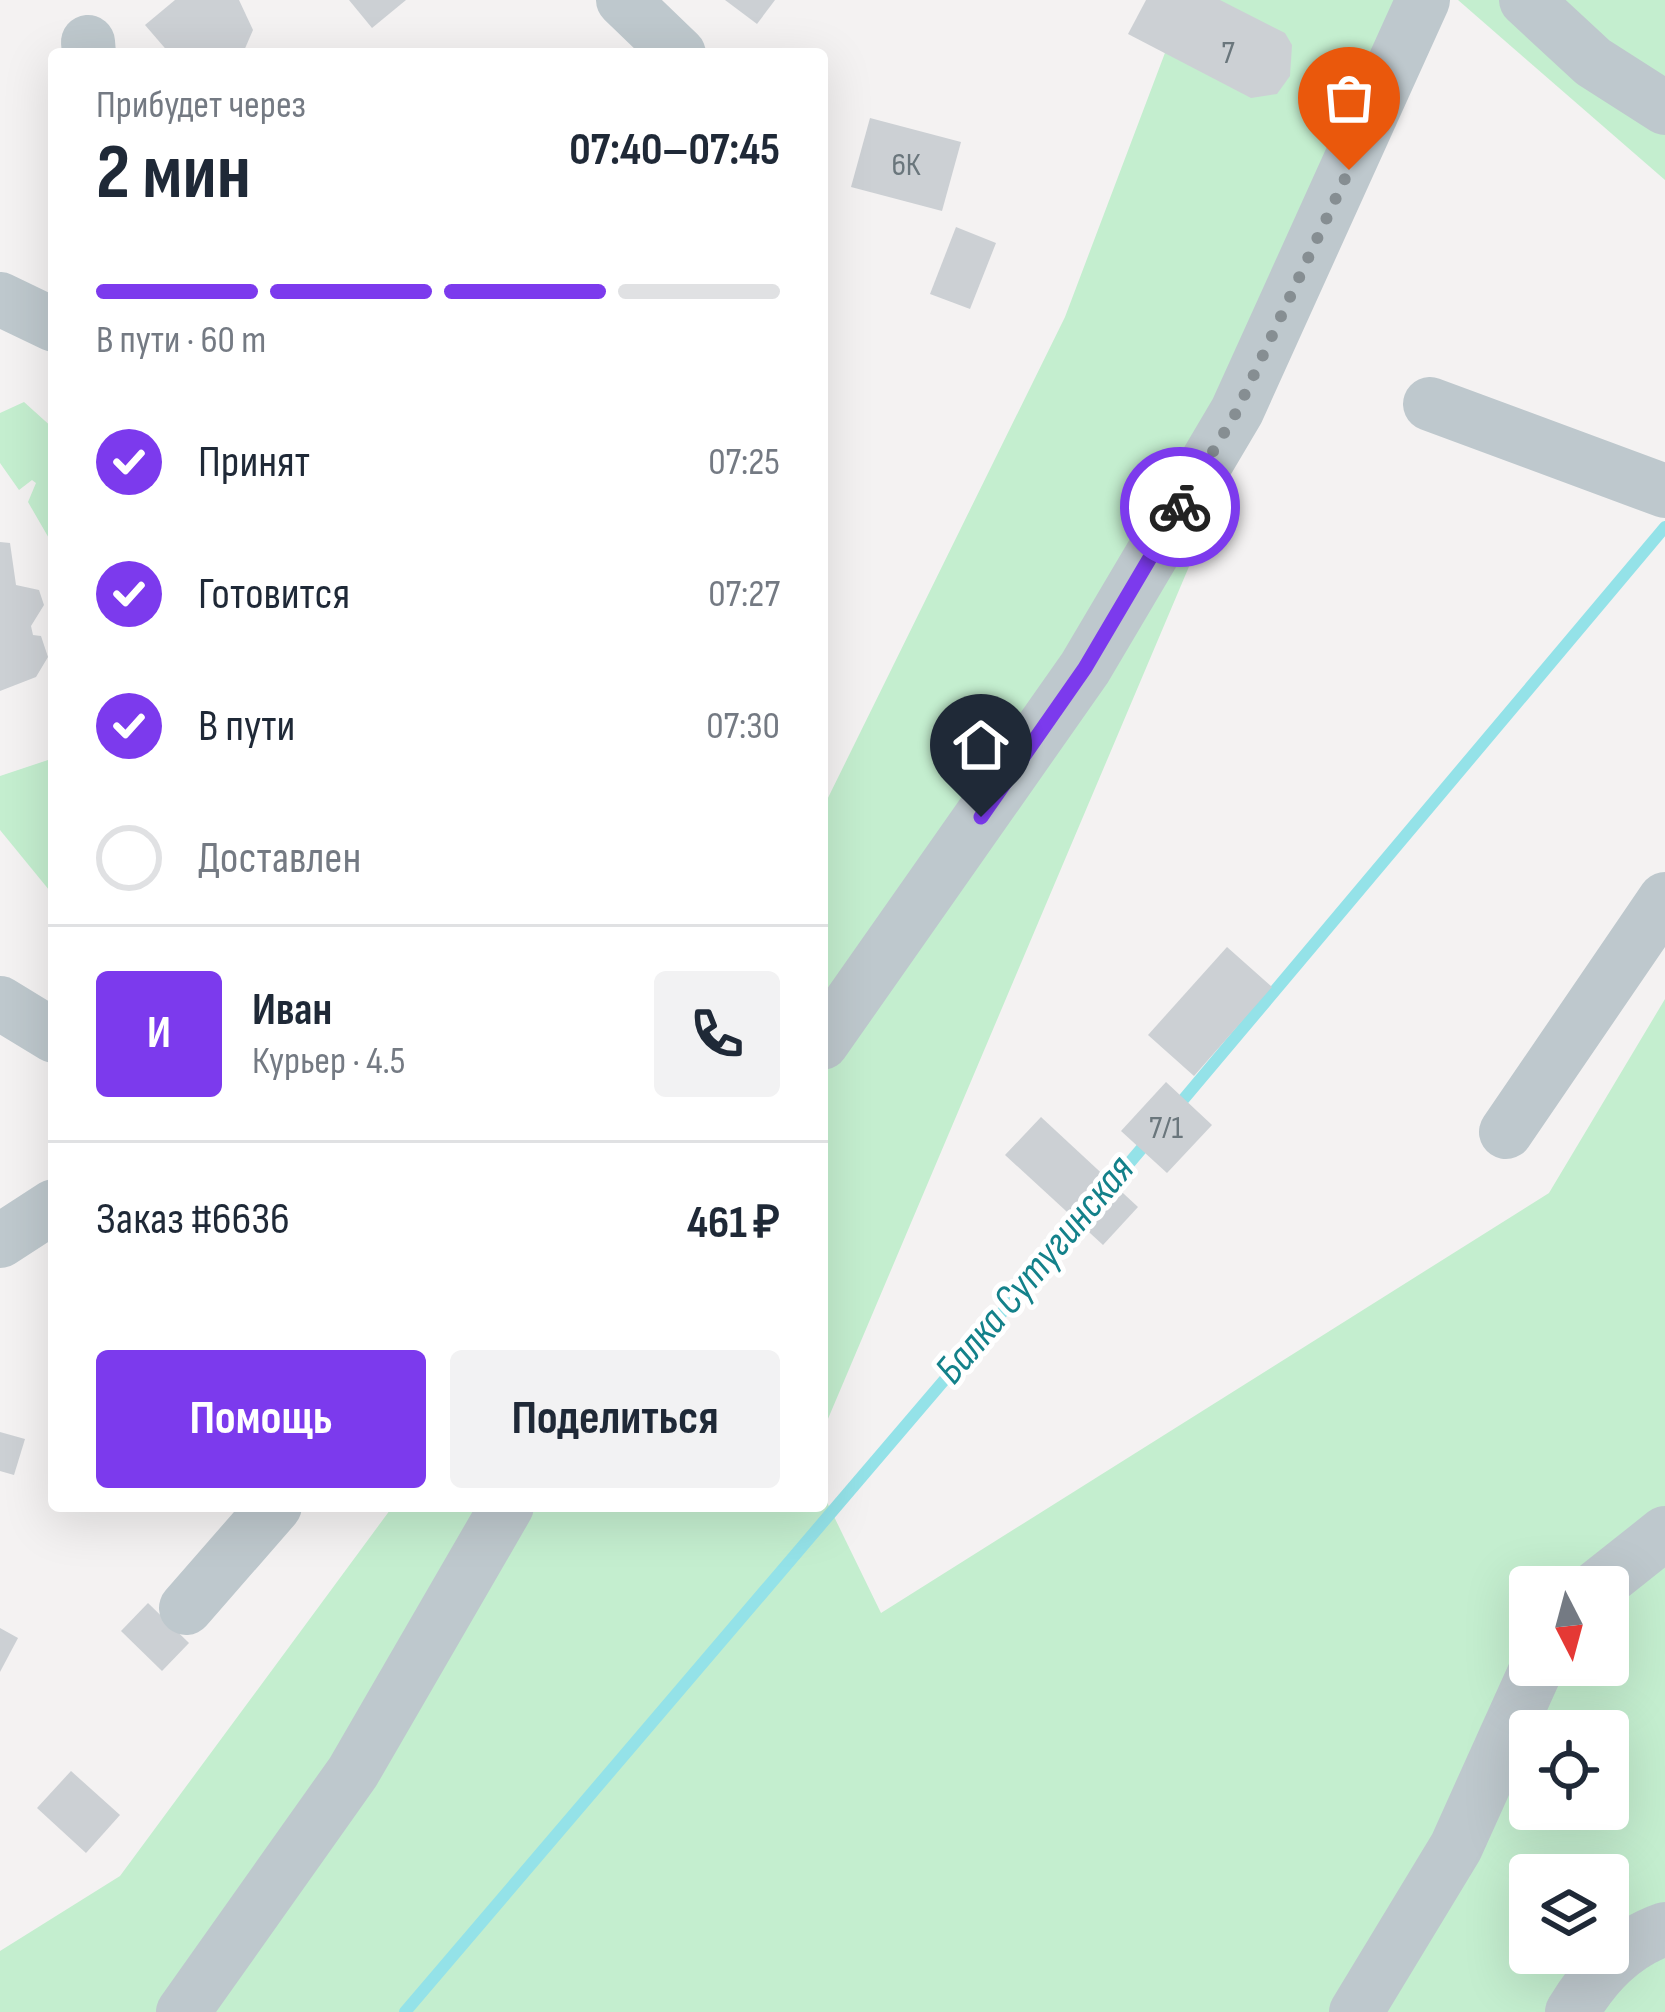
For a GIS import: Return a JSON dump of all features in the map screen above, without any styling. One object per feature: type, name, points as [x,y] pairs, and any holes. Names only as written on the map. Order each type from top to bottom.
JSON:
[{"type":"street","points":[[623,0],[673,48]]},
{"type":"street","points":[[828,1034],[1085,668],[1237,411],[1423,0]]},
{"type":"street","points":[[1526,0],[1594,62],[1665,108]]},
{"type":"street","points":[[0,299],[48,322]]},
{"type":"street","points":[[1430,404],[1665,491]]},
{"type":"street","points":[[1506,1132],[1665,899]]},
{"type":"street","points":[[0,1004],[48,1032]]},
{"type":"street","points":[[0,1241],[48,1210]]},
{"type":"street","points":[[186,1608],[270,1512]]},
{"type":"street","points":[[183,2012],[353,1772],[504,1512]]},
{"type":"street","points":[[1623,1566],[1665,1533]]},
{"type":"street","points":[[1356,2012],[1456,1847],[1529,1686]]},
{"type":"street","points":[[1572,2012],[1594,1976],[1640,1938],[1665,1929]]},
{"type":"green space","points":[[1185,0],[1429,0],[828,1419],[828,798],[1065,317]]},
{"type":"green space","points":[[1458,0],[1665,0],[1665,180]]},
{"type":"green space","points":[[24,402],[48,424],[48,537],[28,502],[36,483],[32,480],[19,490],[0,463],[0,413]]},
{"type":"green space","points":[[48,760],[48,889],[0,830],[0,776]]},
{"type":"green space","points":[[1665,999],[1665,2012],[0,2012],[0,1951],[120,1876],[389,1512],[828,1512],[828,1504],[881,1613],[1549,1193]]},
{"type":"building","points":[[175,0],[239,0],[253,30],[245,48],[165,48],[145,25]]},
{"type":"building","points":[[349,0],[406,0],[372,28]]},
{"type":"building","points":[[725,0],[775,0],[757,24]]},
{"type":"building","points":[[1146,0],[1220,0],[1285,33],[1292,45],[1290,76],[1277,94],[1251,98],[1128,34]]},
{"type":"building","points":[[870,118],[961,142],[942,211],[851,187]]},
{"type":"building","points":[[956,227],[996,243],[970,309],[930,294]]},
{"type":"building","points":[[0,542],[10,543],[16,585],[39,590],[44,605],[31,626],[33,635],[41,636],[48,657],[36,677],[0,691]]},
{"type":"building","points":[[1227,947],[1272,987],[1194,1076],[1148,1035]]},
{"type":"building","points":[[1166,1082],[1212,1125],[1167,1173],[1121,1131]]},
{"type":"building","points":[[1041,1117],[1138,1207],[1103,1245],[1005,1155]]},
{"type":"building","points":[[0,1432],[25,1439],[14,1475],[0,1471]]},
{"type":"building","points":[[148,1603],[189,1643],[162,1671],[121,1631]]},
{"type":"building","points":[[0,1628],[18,1638],[0,1672]]},
{"type":"building","points":[[71,1771],[120,1815],[86,1853],[37,1808]]},
{"type":"waterway","name":"Балка Сутугинская","points":[[1177,1107],[1665,527]]},
{"type":"waterway","name":"Балка Сутугинская","points":[[1103,1194],[1148,1141]]},
{"type":"waterway","name":"Балка Сутугинская","points":[[405,2012],[1086,1214]]},
{"type":"way so far","points":[[1180,507],[1237,411],[1349,170]]},
{"type":"route","points":[[981,817],[1085,668],[1180,507]]}]
